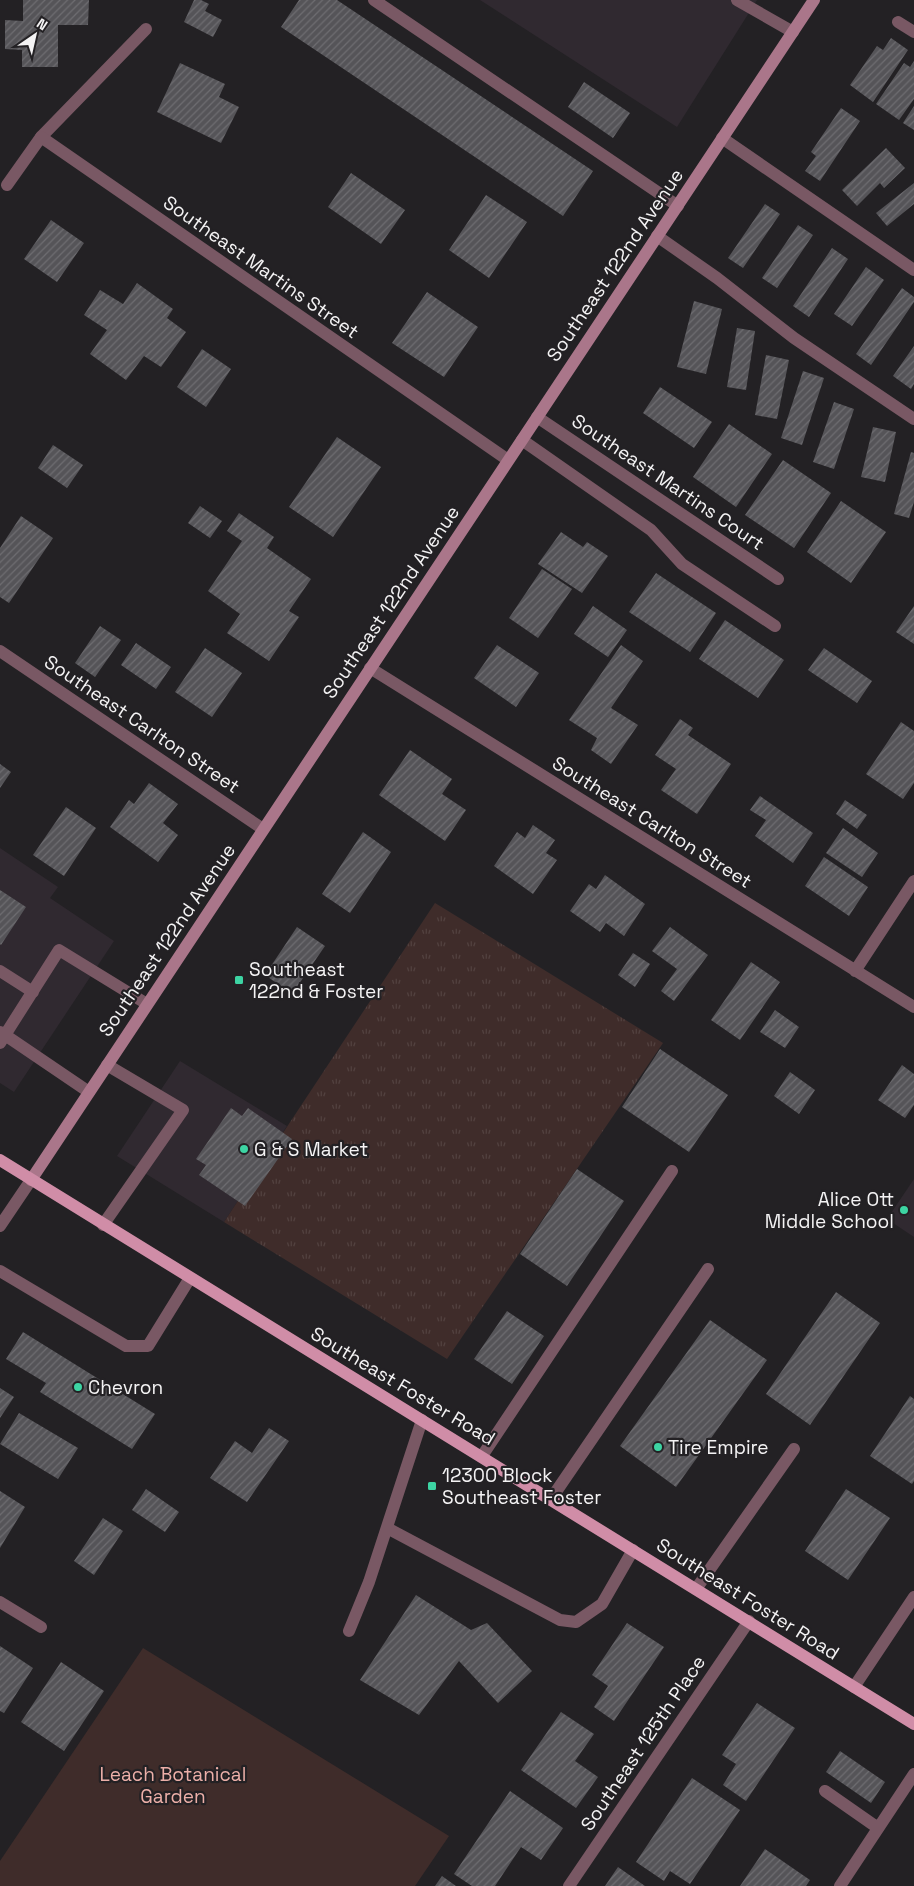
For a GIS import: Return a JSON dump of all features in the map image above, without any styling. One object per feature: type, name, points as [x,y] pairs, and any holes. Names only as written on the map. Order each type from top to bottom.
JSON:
[{"type":"main road","name":"Southeast 122nd Avenue","points":[[31,1180],[814,0]]},
{"type":"main road","name":"Southeast Foster Road","points":[[0,1160],[914,1724]]},
{"type":"street","points":[[374,0],[678,206]]},
{"type":"street","points":[[737,0],[792,32]]},
{"type":"street","points":[[898,22],[914,32]]},
{"type":"street","points":[[7,185],[41,137],[146,29]]},
{"type":"street","name":"Southeast Martins Street","points":[[41,137],[508,460]]},
{"type":"street","points":[[722,138],[914,270]]},
{"type":"street","points":[[657,236],[716,278],[794,338],[914,419]]},
{"type":"street","name":"Southeast Martins Court","points":[[537,417],[778,579]]},
{"type":"street","points":[[522,440],[651,530],[682,564],[775,626]]},
{"type":"street","name":"Southeast Carlton Street","points":[[0,650],[263,829]]},
{"type":"street","name":"Southeast Carlton Street","points":[[370,668],[914,1007]]},
{"type":"street","points":[[855,971],[914,881]]},
{"type":"street","points":[[89,1092],[2,1037],[59,950],[147,1004]]},
{"type":"street","points":[[0,971],[32,992]]},
{"type":"street","points":[[103,1224],[183,1110],[107,1065]]},
{"type":"street","points":[[482,1456],[672,1172]]},
{"type":"street","name":"Southeast 122nd Avenue","points":[[0,1226],[31,1180]]},
{"type":"street","points":[[551,1499],[708,1269]]},
{"type":"street","points":[[0,1271],[126,1346],[148,1346],[190,1278]]},
{"type":"street","points":[[349,1631],[369,1582],[422,1420]]},
{"type":"street","points":[[696,1589],[794,1450]]},
{"type":"street","points":[[387,1528],[560,1620],[576,1622],[602,1604],[633,1550]]},
{"type":"street","points":[[854,1687],[914,1597]]},
{"type":"street","points":[[0,1602],[41,1627]]},
{"type":"street","name":"Southeast 125th Place","points":[[569,1886],[749,1621]]},
{"type":"street","points":[[840,1886],[914,1774]]},
{"type":"street","points":[[825,1791],[878,1828]]},
{"type":"shaded area","points":[[480,0],[757,0],[677,127]]},
{"type":"shaded area","points":[[0,848],[58,887],[50,898],[114,941],[14,1092],[0,1083]]},
{"type":"shaded area","points":[[180,1061],[287,1126],[224,1222],[117,1156]]},
{"type":"shaded area","name":"Alice Ott Middle School","points":[[914,1179],[914,1237],[887,1219]]},
{"type":"green space","points":[[435,903],[663,1043],[447,1359],[224,1222]]},
{"type":"green space","name":"Leach Botanical Garden","points":[[143,1648],[449,1836],[415,1886],[0,1886],[0,1861]]},
{"type":"building","points":[[23,0],[89,0],[88,25],[58,25],[58,67],[22,67],[22,50],[5,49],[5,20],[23,21]]},
{"type":"building","points":[[194,0],[201,0],[209,4],[205,11],[222,20],[213,37],[184,22]]},
{"type":"building","points":[[299,0],[337,0],[593,171],[563,216],[281,27]]},
{"type":"building","points":[[891,38],[908,50],[873,102],[850,85],[877,46],[883,50]]},
{"type":"building","points":[[914,61],[914,99],[899,120],[876,104],[904,63],[910,67]]},
{"type":"building","points":[[180,63],[225,84],[219,97],[239,107],[221,143],[157,112]]},
{"type":"building","points":[[584,82],[630,113],[613,138],[568,107]]},
{"type":"building","points":[[914,106],[914,130],[903,123]]},
{"type":"building","points":[[841,108],[860,121],[820,181],[805,171],[816,156],[811,152]]},
{"type":"building","points":[[886,148],[905,168],[884,188],[880,183],[857,206],[842,190]]},
{"type":"building","points":[[351,173],[405,210],[381,244],[328,207]]},
{"type":"building","points":[[914,183],[914,204],[887,226],[876,213]]},
{"type":"building","points":[[486,195],[527,222],[489,278],[449,250]]},
{"type":"building","points":[[765,204],[780,214],[743,268],[728,258]]},
{"type":"building","points":[[51,220],[84,243],[57,282],[24,259]]},
{"type":"building","points":[[798,225],[813,235],[777,288],[762,278]]},
{"type":"building","points":[[832,248],[848,259],[809,317],[793,306]]},
{"type":"building","points":[[866,267],[884,280],[852,326],[834,314]]},
{"type":"building","points":[[137,283],[173,309],[167,318],[186,332],[161,367],[144,356],[126,380],[90,354],[107,330],[84,315],[100,290],[123,304]]},
{"type":"building","points":[[902,288],[914,297],[914,302],[871,365],[856,354]]},
{"type":"building","points":[[427,292],[478,327],[444,377],[392,343]]},
{"type":"building","points":[[694,301],[722,309],[706,374],[677,367]]},
{"type":"building","points":[[737,328],[755,331],[746,390],[727,387]]},
{"type":"building","points":[[914,346],[914,384],[911,389],[893,376]]},
{"type":"building","points":[[202,349],[231,369],[206,407],[177,387]]},
{"type":"building","points":[[766,355],[789,360],[777,419],[755,415]]},
{"type":"building","points":[[803,371],[824,378],[802,445],[781,438]]},
{"type":"building","points":[[660,387],[712,422],[694,448],[643,413]]},
{"type":"building","points":[[834,402],[854,409],[834,469],[813,462]]},
{"type":"building","points":[[729,424],[772,454],[736,507],[693,477]]},
{"type":"building","points":[[873,427],[896,432],[885,482],[861,477]]},
{"type":"building","points":[[337,437],[381,467],[333,537],[289,507]]},
{"type":"building","points":[[53,445],[83,465],[67,488],[38,468]]},
{"type":"building","points":[[911,452],[914,453],[914,502],[909,518],[894,514]]},
{"type":"building","points":[[783,460],[831,493],[794,548],[745,515]]},
{"type":"building","points":[[841,501],[886,532],[851,583],[807,552]]},
{"type":"building","points":[[200,506],[222,521],[210,538],[188,523]]},
{"type":"building","points":[[239,513],[274,537],[267,548],[311,579],[289,611],[299,617],[269,661],[227,633],[240,614],[208,591],[242,541],[227,531]]},
{"type":"building","points":[[21,516],[53,538],[9,603],[0,597],[0,548]]},
{"type":"building","points":[[561,532],[583,547],[587,542],[608,556],[582,593],[538,564]]},
{"type":"building","points":[[542,569],[572,589],[538,638],[509,618]]},
{"type":"building","points":[[656,573],[716,613],[690,652],[629,612]]},
{"type":"building","points":[[593,606],[627,630],[608,657],[574,634]]},
{"type":"building","points":[[914,606],[914,644],[896,632]]},
{"type":"building","points":[[725,620],[784,660],[758,698],[699,659]]},
{"type":"building","points":[[100,626],[121,640],[95,677],[75,663]]},
{"type":"building","points":[[136,643],[171,667],[156,689],[121,665]]},
{"type":"building","points":[[497,645],[539,673],[516,707],[474,678]]},
{"type":"building","points":[[621,645],[643,661],[611,708],[638,725],[611,764],[591,750],[597,738],[569,720]]},
{"type":"building","points":[[205,648],[242,673],[212,717],[175,692]]},
{"type":"building","points":[[824,648],[872,681],[857,703],[808,670]]},
{"type":"building","points":[[680,719],[693,728],[688,735],[731,764],[697,814],[661,790],[676,769],[655,755]]},
{"type":"building","points":[[901,722],[914,731],[914,783],[903,799],[866,774]]},
{"type":"building","points":[[410,750],[452,779],[442,794],[466,810],[445,841],[379,795]]},
{"type":"building","points":[[0,764],[11,772],[0,788]]},
{"type":"building","points":[[149,783],[178,804],[163,823],[178,835],[158,862],[110,827],[129,800],[134,804]]},
{"type":"building","points":[[760,796],[813,833],[793,863],[755,836],[766,820],[750,810]]},
{"type":"building","points":[[845,800],[867,815],[857,829],[836,814]]},
{"type":"building","points":[[66,807],[96,828],[64,876],[33,855]]},
{"type":"building","points":[[533,825],[555,840],[546,853],[557,860],[533,894],[494,866],[517,832],[525,838]]},
{"type":"building","points":[[843,828],[878,853],[862,877],[826,853]]},
{"type":"building","points":[[363,832],[391,852],[350,913],[322,894]]},
{"type":"building","points":[[824,857],[868,887],[849,916],[805,886]]},
{"type":"building","points":[[605,875],[645,904],[624,936],[606,923],[600,932],[570,911],[589,884],[596,889]]},
{"type":"building","points":[[0,890],[26,907],[1,945],[0,944]]},
{"type":"building","points":[[297,927],[325,946],[292,994],[265,975]]},
{"type":"building","points":[[670,927],[708,955],[674,1001],[661,991],[677,969],[652,951]]},
{"type":"building","points":[[633,953],[650,964],[635,987],[618,975]]},
{"type":"building","points":[[751,962],[780,982],[740,1040],[711,1020]]},
{"type":"building","points":[[775,1010],[799,1027],[785,1048],[760,1032]]},
{"type":"building","points":[[660,1049],[728,1095],[689,1152],[622,1107]]},
{"type":"building","points":[[902,1065],[914,1074],[914,1105],[905,1118],[878,1100]]},
{"type":"building","points":[[790,1072],[815,1090],[799,1114],[774,1096]]},
{"type":"building","name":"G & S Market","points":[[231,1108],[242,1116],[248,1108],[292,1139],[245,1206],[199,1175],[206,1165],[196,1159]]},
{"type":"building","points":[[577,1169],[624,1201],[567,1286],[520,1254]]},
{"type":"building","points":[[836,1292],[880,1323],[810,1425],[766,1394]]},
{"type":"building","points":[[507,1311],[544,1336],[512,1384],[474,1359]]},
{"type":"building","points":[[710,1320],[767,1360],[676,1487],[620,1446]]},
{"type":"building","name":"Chevron","points":[[23,1332],[155,1414],[132,1449],[40,1392],[46,1383],[6,1359]]},
{"type":"building","points":[[0,1388],[14,1397],[0,1418]]},
{"type":"building","points":[[910,1396],[914,1399],[914,1481],[912,1484],[870,1456]]},
{"type":"building","points":[[19,1413],[78,1448],[58,1479],[0,1444]]},
{"type":"building","points":[[269,1428],[289,1441],[247,1502],[210,1478],[235,1441],[252,1453]]},
{"type":"building","points":[[146,1489],[179,1512],[165,1532],[132,1510]]},
{"type":"building","points":[[846,1489],[890,1518],[848,1580],[805,1551]]},
{"type":"building","points":[[0,1491],[25,1507],[0,1548]]},
{"type":"building","points":[[103,1518],[123,1531],[94,1575],[74,1561]]},
{"type":"building","points":[[416,1595],[471,1630],[487,1623],[532,1671],[498,1703],[459,1661],[419,1715],[360,1680]]},
{"type":"building","points":[[627,1623],[664,1647],[614,1721],[594,1707],[608,1686],[592,1675]]},
{"type":"building","points":[[0,1646],[33,1668],[4,1713],[0,1711]]},
{"type":"building","points":[[61,1662],[104,1691],[64,1751],[21,1722]]},
{"type":"building","points":[[757,1703],[795,1728],[746,1801],[723,1785],[736,1764],[722,1755]]},
{"type":"building","points":[[561,1712],[594,1734],[575,1761],[598,1777],[576,1808],[521,1770]]},
{"type":"building","points":[[840,1751],[885,1782],[871,1803],[826,1772]]},
{"type":"building","points":[[692,1778],[740,1810],[690,1884],[670,1871],[664,1881],[636,1862]]},
{"type":"building","points":[[510,1791],[563,1828],[541,1860],[521,1847],[495,1886],[472,1886],[454,1874]]},
{"type":"building","points":[[765,1849],[810,1880],[806,1886],[740,1886]]},
{"type":"building","points":[[618,1867],[645,1886],[605,1886]]},
{"type":"building","points":[[442,1876],[456,1886],[435,1886]]},
{"type":"place","name":"Southeast 122nd & Foster","points":[[239,980]]},
{"type":"place","name":"G & S Market","points":[[244,1149]]},
{"type":"place","name":"Alice Ott Middle School","points":[[904,1210]]},
{"type":"place","name":"Chevron","points":[[78,1387]]},
{"type":"place","name":"Tire Empire","points":[[658,1447]]},
{"type":"place","name":"12300 Block Southeast Foster","points":[[432,1486]]}]
